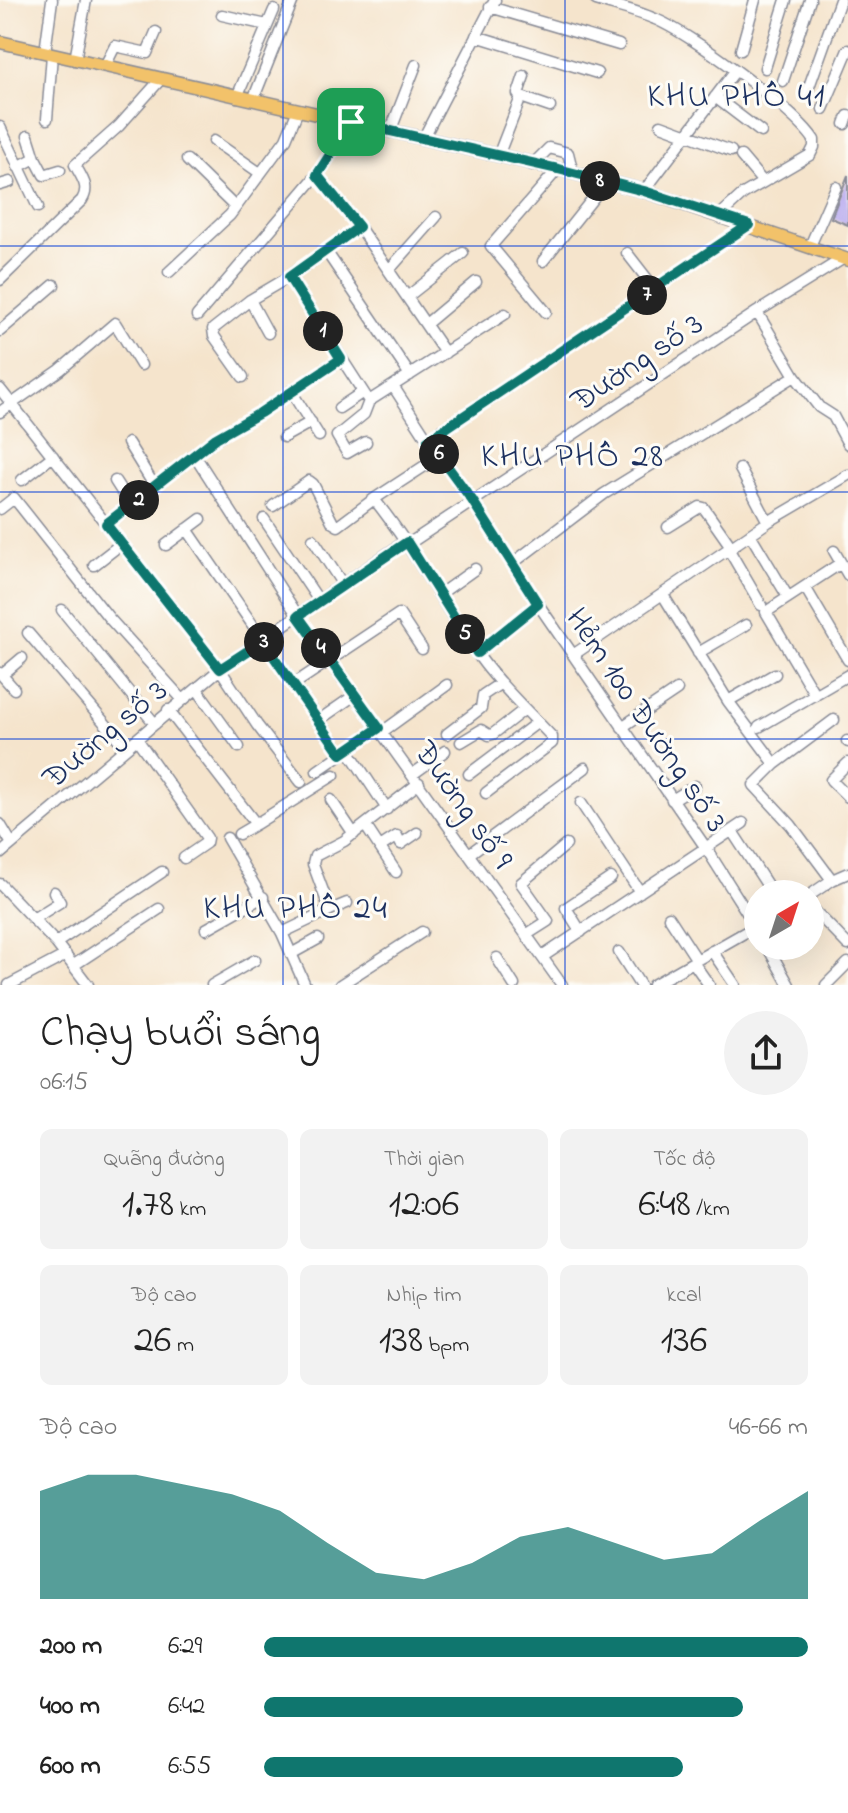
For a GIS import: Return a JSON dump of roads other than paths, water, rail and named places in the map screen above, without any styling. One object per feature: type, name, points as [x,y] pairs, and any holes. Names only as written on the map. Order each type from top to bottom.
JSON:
[{"type":"main road","points":[[0,42],[644,191],[846,259]]},
{"type":"street","points":[[47,119],[52,0]]},
{"type":"street","points":[[75,60],[86,0]]},
{"type":"street","points":[[253,100],[293,0]]},
{"type":"street","points":[[596,0],[658,19],[697,42],[789,114],[814,140],[810,155],[734,200],[719,216]]},
{"type":"street","points":[[741,50],[755,0]]},
{"type":"street","points":[[765,68],[786,0]]},
{"type":"street","points":[[783,81],[810,0]]},
{"type":"street","points":[[806,95],[840,0]]},
{"type":"street","points":[[423,139],[493,4],[619,45]]},
{"type":"street","points":[[237,97],[274,10]]},
{"type":"street","points":[[222,15],[267,25]]},
{"type":"street","points":[[105,66],[115,46],[147,53],[156,32]]},
{"type":"street","points":[[476,36],[597,73]]},
{"type":"street","points":[[823,109],[848,50]]},
{"type":"street","points":[[390,132],[416,65]]},
{"type":"street","points":[[644,191],[688,137],[735,71]]},
{"type":"street","points":[[524,76],[518,94],[550,107]]},
{"type":"street","points":[[0,280],[82,200],[87,193],[86,184],[75,165],[119,126],[161,79]]},
{"type":"street","points":[[498,156],[521,97]]},
{"type":"street","points":[[715,97],[761,132]]},
{"type":"street","points":[[169,272],[235,207],[286,139],[298,110]]},
{"type":"street","points":[[197,316],[317,175],[351,122]]},
{"type":"street","points":[[661,125],[736,154],[763,182]]},
{"type":"street","points":[[0,127],[38,207]]},
{"type":"street","points":[[28,136],[44,175],[60,170]]},
{"type":"street","points":[[214,141],[260,173]]},
{"type":"street","points":[[532,165],[549,148],[568,153],[573,173]]},
{"type":"street","points":[[18,167],[35,158]]},
{"type":"street","points":[[187,160],[235,207]]},
{"type":"street","points":[[546,312],[491,246],[558,169]]},
{"type":"street","points":[[317,175],[359,227],[445,353]]},
{"type":"street","points":[[543,261],[606,182]]},
{"type":"street","points":[[810,246],[836,187]]},
{"type":"street","points":[[389,270],[436,217]]},
{"type":"street","points":[[428,440],[749,225]]},
{"type":"street","points":[[243,377],[214,336],[213,329],[250,300],[289,277],[359,227]]},
{"type":"street","points":[[326,251],[410,375]]},
{"type":"street","points":[[407,297],[463,253]]},
{"type":"street","points":[[627,253],[655,289]]},
{"type":"street","name":"Đường số 3","points":[[0,854],[220,669],[757,312],[846,259]]},
{"type":"street","points":[[289,277],[366,397],[364,414],[337,436],[347,453],[366,442]]},
{"type":"street","points":[[426,324],[476,282]]},
{"type":"street","points":[[0,331],[54,285]]},
{"type":"street","points":[[250,300],[268,333]]},
{"type":"street","points":[[757,312],[795,376],[819,407],[833,416],[848,444]]},
{"type":"street","points":[[339,408],[393,386],[505,314]]},
{"type":"street","points":[[0,412],[60,370],[115,323],[141,365]]},
{"type":"street","points":[[106,524],[194,454],[341,359]]},
{"type":"street","points":[[513,563],[604,494],[795,376]]},
{"type":"street","name":"Hẻm 100 Đường số 3","points":[[393,386],[744,907]]},
{"type":"street","points":[[0,389],[220,669],[257,725],[301,782]]},
{"type":"street","points":[[291,391],[319,436]]},
{"type":"street","points":[[284,437],[311,422]]},
{"type":"street","points":[[128,443],[155,487]]},
{"type":"street","name":"Đường số 9","points":[[194,454],[298,616],[562,985]]},
{"type":"street","points":[[22,480],[53,456]]},
{"type":"street","points":[[273,506],[309,481],[333,523],[338,526],[440,456]]},
{"type":"street","points":[[740,469],[768,522]]},
{"type":"street","points":[[573,655],[768,522],[848,475]]},
{"type":"street","points":[[115,481],[131,506]]},
{"type":"street","points":[[0,509],[14,498],[109,618],[183,700]]},
{"type":"street","points":[[374,499],[407,542],[477,653],[552,737],[552,743],[486,793]]},
{"type":"street","points":[[668,527],[700,507],[704,508],[815,695]]},
{"type":"street","points":[[166,545],[201,519]]},
{"type":"street","points":[[264,519],[319,601]]},
{"type":"street","points":[[187,529],[319,720],[387,809]]},
{"type":"street","points":[[750,534],[788,597]]},
{"type":"street","points":[[313,539],[343,585]]},
{"type":"street","points":[[94,565],[124,548]]},
{"type":"street","points":[[834,551],[848,575]]},
{"type":"street","points":[[763,608],[788,597],[841,563]]},
{"type":"street","points":[[440,594],[475,569]]},
{"type":"street","points":[[805,587],[848,660]]},
{"type":"street","points":[[663,595],[728,701],[775,764]]},
{"type":"street","points":[[477,653],[538,604]]},
{"type":"street","points":[[62,610],[155,724]]},
{"type":"street","points":[[294,684],[399,614],[422,649]]},
{"type":"street","points":[[698,653],[746,625]]},
{"type":"street","points":[[28,633],[126,748]]},
{"type":"street","points":[[14,689],[1,674],[22,658]]},
{"type":"street","points":[[728,701],[775,674]]},
{"type":"street","points":[[759,727],[846,681]]},
{"type":"street","points":[[447,734],[481,708],[481,697],[501,683]]},
{"type":"street","points":[[317,771],[447,685]]},
{"type":"street","points":[[197,689],[239,747]]},
{"type":"street","points":[[622,727],[677,690]]},
{"type":"street","points":[[319,720],[355,695]]},
{"type":"street","points":[[461,742],[481,730],[493,734],[525,709]]},
{"type":"street","points":[[168,710],[256,824]]},
{"type":"street","points":[[832,880],[791,825],[754,785],[775,764],[834,720]]},
{"type":"street","points":[[469,774],[538,722]]},
{"type":"street","points":[[137,739],[207,838],[206,843],[184,858]]},
{"type":"street","points":[[330,910],[312,860],[387,809],[445,751]]},
{"type":"street","points":[[848,763],[831,780],[848,797]]},
{"type":"street","points":[[469,854],[585,768]]},
{"type":"street","points":[[239,834],[334,775]]},
{"type":"street","points":[[672,800],[695,786]]},
{"type":"street","points":[[331,800],[354,834]]},
{"type":"street","points":[[581,803],[640,892]]},
{"type":"street","points":[[542,957],[743,823]]},
{"type":"street","points":[[0,824],[12,844]]},
{"type":"street","points":[[365,825],[396,872]]},
{"type":"street","points":[[732,831],[764,880]]},
{"type":"street","points":[[380,847],[397,836],[401,844],[417,833]]},
{"type":"street","points":[[227,838],[263,897],[305,985]]},
{"type":"street","points":[[526,935],[548,921],[521,883],[566,845]]},
{"type":"street","points":[[56,943],[162,872]]},
{"type":"street","points":[[824,885],[848,873]]},
{"type":"street","points":[[581,932],[566,908],[611,878]]},
{"type":"street","points":[[2,888],[56,943],[88,985]]},
{"type":"street","points":[[33,919],[60,902],[54,892]]},
{"type":"street","points":[[206,929],[263,897]]},
{"type":"street","points":[[282,933],[347,903]]},
{"type":"street","points":[[74,965],[159,909]]},
{"type":"street","points":[[669,917],[709,985]]},
{"type":"street","points":[[824,919],[847,941]]},
{"type":"street","points":[[340,985],[422,932]]},
{"type":"street","points":[[653,985],[744,934]]},
{"type":"street","points":[[291,954],[318,939]]},
{"type":"street","points":[[712,951],[735,985]]},
{"type":"street","points":[[619,952],[640,985]]},
{"type":"street","points":[[9,985],[66,955]]},
{"type":"street","points":[[497,958],[514,985]]},
{"type":"street","points":[[212,985],[229,981],[255,960]]},
{"type":"street","points":[[775,960],[789,985]]},
{"type":"street","points":[[826,985],[848,963]]},
{"type":"district","name":"KHU PHỐ 41","points":[[737,94]]},
{"type":"district","name":"KHU PHỐ 28","points":[[573,454]]},
{"type":"district","name":"KHU PHỐ 24","points":[[296,906]]}]
